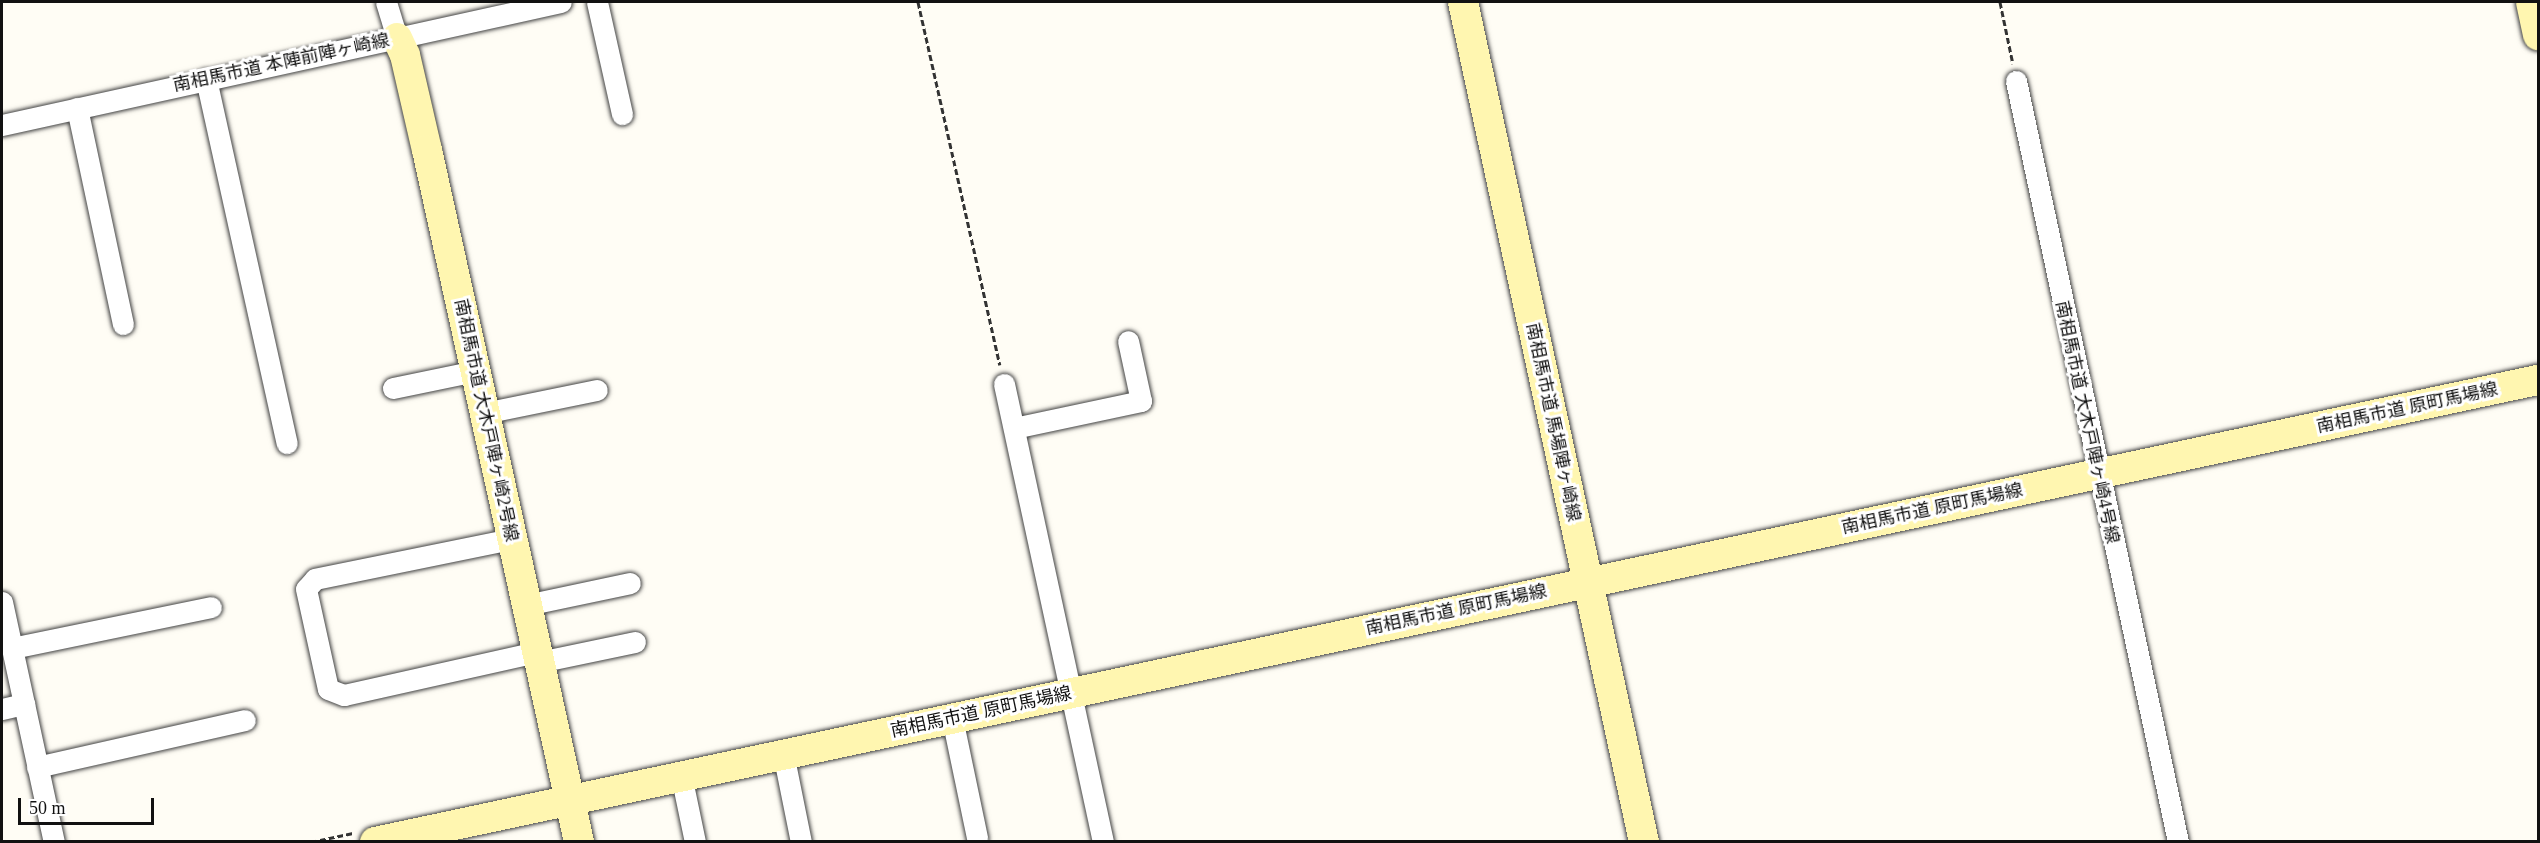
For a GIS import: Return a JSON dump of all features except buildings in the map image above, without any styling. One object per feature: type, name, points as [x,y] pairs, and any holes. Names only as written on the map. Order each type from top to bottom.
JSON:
[{"type":"street","name":"南相馬市道 大木戸陣ヶ崎2号線","points":[[386,2],[405,55],[579,842]]},
{"type":"street","name":"南相馬市道 本陣前陣ヶ崎線","points":[[2,124],[397,38],[516,6],[561,2]]},
{"type":"street","points":[[597,2],[622,114]]},
{"type":"street","name":"南相馬市道 馬場陣ヶ崎線","points":[[1463,2],[1644,842]]},
{"type":"street","points":[[2531,2],[2538,35]]},
{"type":"street","points":[[206,79],[287,443]]},
{"type":"street","name":"南相馬市道 大木戸陣ヶ崎4号線","points":[[2016,81],[2097,474],[2178,842]]},
{"type":"street","points":[[77,108],[123,324]]},
{"type":"street","points":[[1014,428],[1141,401],[1128,341]]},
{"type":"street","points":[[393,388],[475,371]]},
{"type":"street","name":"南相馬市道 原町馬場線","points":[[375,842],[1587,581],[2538,380]]},
{"type":"street","points":[[1004,384],[1103,842]]},
{"type":"street","points":[[484,413],[597,390]]},
{"type":"street","points":[[511,539],[315,579],[306,590],[328,689],[344,695],[538,657],[635,642]]},
{"type":"street","points":[[526,605],[630,583]]},
{"type":"street","points":[[2,602],[8,644],[24,704],[54,842]]},
{"type":"street","points":[[8,644],[211,607]]},
{"type":"street","points":[[2,710],[24,704]]},
{"type":"street","points":[[952,718],[976,838]]},
{"type":"street","points":[[37,767],[245,720]]},
{"type":"street","points":[[783,753],[801,842]]},
{"type":"street","points":[[681,775],[695,842]]},
{"type":"path","points":[[918,2],[1004,384]]},
{"type":"path","points":[[2000,2],[2016,81]]}]
